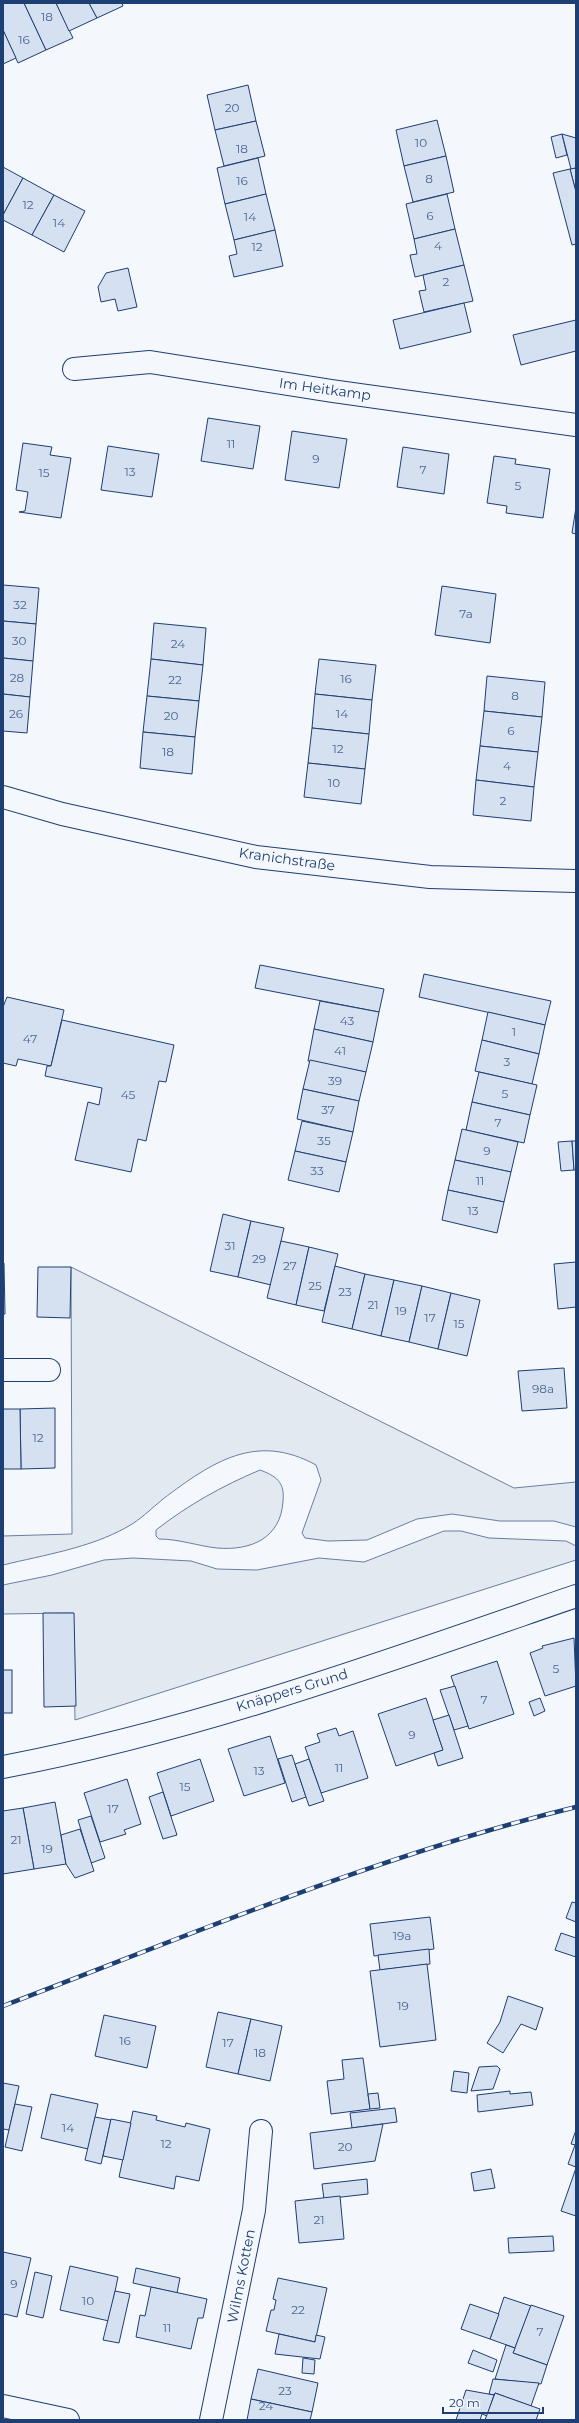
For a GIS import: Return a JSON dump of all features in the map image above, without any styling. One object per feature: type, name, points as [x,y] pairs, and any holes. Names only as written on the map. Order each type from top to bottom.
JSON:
[{"type":"street","name":"Im Heitkamp","points":[[74,368],[150,362],[332,391],[576,425]]},
{"type":"street","name":"Kranichstraße","points":[[3,797],[62,814],[256,857],[430,878],[576,881]]},
{"type":"street","points":[[3,1370],[49,1370]]},
{"type":"street","name":"Knäppers Grund","points":[[3,1767],[73,1754],[149,1735],[378,1664],[576,1596]]},
{"type":"street","name":"Wilms Kotten","points":[[211,2420],[254,2210],[261,2131]]},
{"type":"street","points":[[3,2406],[68,2420]]},
{"type":"shaded area","points":[[71,1267],[514,1488],[576,1482],[576,1527],[554,1521],[500,1521],[452,1514],[417,1519],[367,1540],[328,1541],[305,1538],[302,1533],[321,1480],[316,1465],[294,1455],[274,1451],[254,1452],[235,1456],[217,1463],[199,1473],[163,1499],[137,1521],[113,1534],[82,1546],[3,1565],[3,1536],[72,1534]]},
{"type":"shaded area","points":[[260,1470],[275,1477],[281,1484],[283,1494],[281,1514],[277,1524],[262,1540],[241,1547],[217,1548],[174,1540],[159,1539],[156,1536],[156,1530],[193,1504],[219,1489]]},
{"type":"shaded area","points":[[444,1531],[461,1531],[489,1538],[566,1541],[576,1546],[576,1560],[75,1720],[73,1613],[3,1614],[3,1585],[52,1575],[104,1560],[133,1558],[191,1561],[217,1569],[257,1570],[319,1558],[364,1562]]},
{"type":"building","points":[[3,3],[24,3],[46,50],[18,63],[3,30]]},
{"type":"building","points":[[24,3],[56,3],[73,38],[46,50]]},
{"type":"building","points":[[56,3],[89,3],[97,18],[69,31]]},
{"type":"building","points":[[89,3],[122,3],[123,6],[97,18]]},
{"type":"building","points":[[3,30],[16,58],[3,64]]},
{"type":"building","points":[[248,85],[256,121],[215,130],[207,95]]},
{"type":"building","points":[[437,120],[446,156],[404,166],[396,130]]},
{"type":"building","points":[[256,121],[265,156],[224,166],[215,130]]},
{"type":"building","points":[[562,134],[567,155],[556,158],[551,137]]},
{"type":"building","points":[[562,134],[576,138],[576,168],[571,169]]},
{"type":"building","points":[[446,156],[454,192],[413,202],[404,166]]},
{"type":"building","points":[[258,158],[266,194],[225,204],[217,168]]},
{"type":"building","points":[[3,167],[23,178],[3,215]]},
{"type":"building","points":[[576,168],[576,192],[570,169]]},
{"type":"building","points":[[570,169],[576,192],[576,244],[572,245],[553,173]]},
{"type":"building","points":[[23,178],[54,195],[32,235],[3,220],[3,215]]},
{"type":"building","points":[[266,194],[275,230],[234,240],[225,204]]},
{"type":"building","points":[[447,194],[455,229],[414,239],[406,204]]},
{"type":"building","points":[[54,195],[85,211],[64,252],[32,235]]},
{"type":"building","points":[[455,229],[464,265],[415,277],[410,255],[417,254],[414,239]]},
{"type":"building","points":[[275,230],[283,266],[234,277],[229,256],[237,254],[234,240]]},
{"type":"building","points":[[464,265],[473,301],[424,312],[419,291],[426,290],[423,275]]},
{"type":"building","points":[[128,268],[137,307],[118,311],[115,299],[101,302],[98,287],[106,273]]},
{"type":"building","points":[[464,303],[471,332],[400,349],[393,320]]},
{"type":"building","points":[[576,320],[576,351],[521,365],[513,335]]},
{"type":"building","points":[[208,418],[260,426],[253,469],[201,461]]},
{"type":"building","points":[[292,431],[347,439],[339,488],[285,480]]},
{"type":"building","points":[[23,443],[52,447],[50,455],[71,458],[61,518],[19,512],[25,511],[28,492],[16,490]]},
{"type":"building","points":[[108,446],[159,454],[152,497],[101,490]]},
{"type":"building","points":[[403,447],[449,454],[444,494],[397,487]]},
{"type":"building","points":[[494,456],[516,459],[515,464],[550,469],[543,518],[506,513],[507,506],[487,503]]},
{"type":"building","points":[[576,507],[576,534],[572,533]]},
{"type":"building","points":[[3,585],[39,588],[36,624],[3,621]]},
{"type":"building","points":[[442,586],[496,594],[490,643],[435,635]]},
{"type":"building","points":[[3,621],[36,624],[33,661],[3,658]]},
{"type":"building","points":[[154,623],[206,628],[203,665],[151,659]]},
{"type":"building","points":[[3,658],[33,661],[30,697],[3,694]]},
{"type":"building","points":[[151,659],[203,665],[199,701],[147,696]]},
{"type":"building","points":[[319,659],[376,665],[372,700],[315,694]]},
{"type":"building","points":[[487,676],[545,682],[542,717],[484,711]]},
{"type":"building","points":[[3,694],[30,697],[27,733],[3,731]]},
{"type":"building","points":[[315,694],[372,700],[369,734],[312,728]]},
{"type":"building","points":[[147,696],[199,701],[195,737],[143,732]]},
{"type":"building","points":[[484,711],[542,717],[538,752],[480,746]]},
{"type":"building","points":[[312,728],[369,734],[365,769],[308,763]]},
{"type":"building","points":[[143,732],[195,737],[192,774],[140,768]]},
{"type":"building","points":[[480,746],[538,752],[534,787],[476,780]]},
{"type":"building","points":[[308,763],[365,769],[361,804],[304,797]]},
{"type":"building","points":[[476,780],[534,787],[531,821],[473,815]]},
{"type":"building","points":[[260,965],[384,989],[379,1012],[255,988]]},
{"type":"building","points":[[424,974],[551,1001],[545,1025],[419,997]]},
{"type":"building","points":[[7,997],[64,1010],[51,1066],[18,1059],[16,1066],[3,1063],[3,1007]]},
{"type":"building","points":[[320,1001],[379,1012],[373,1042],[314,1029]]},
{"type":"building","points":[[488,1012],[545,1025],[539,1054],[482,1040]]},
{"type":"building","points":[[62,1020],[174,1045],[166,1082],[159,1081],[146,1141],[138,1139],[131,1172],[75,1160],[88,1102],[99,1105],[102,1088],[45,1076],[47,1066],[51,1066]]},
{"type":"building","points":[[314,1029],[373,1042],[366,1072],[308,1061]]},
{"type":"building","points":[[482,1040],[539,1054],[532,1084],[475,1071]]},
{"type":"building","points":[[310,1060],[366,1072],[359,1101],[303,1089]]},
{"type":"building","points":[[479,1072],[537,1085],[530,1115],[472,1102]]},
{"type":"building","points":[[303,1089],[359,1101],[353,1132],[297,1119]]},
{"type":"building","points":[[472,1102],[530,1115],[524,1143],[466,1130]]},
{"type":"building","points":[[302,1121],[353,1132],[346,1162],[295,1151]]},
{"type":"building","points":[[462,1129],[518,1142],[511,1172],[455,1160]]},
{"type":"building","points":[[572,1141],[574,1170],[561,1171],[558,1142]]},
{"type":"building","points":[[572,1141],[576,1141],[576,1170],[574,1170]]},
{"type":"building","points":[[295,1151],[346,1162],[339,1192],[288,1180]]},
{"type":"building","points":[[455,1160],[511,1172],[504,1202],[448,1190]]},
{"type":"building","points":[[448,1190],[504,1202],[497,1233],[442,1220]]},
{"type":"building","points":[[223,1214],[251,1221],[238,1277],[210,1271]]},
{"type":"building","points":[[251,1221],[284,1228],[271,1285],[238,1277]]},
{"type":"building","points":[[281,1241],[309,1247],[296,1305],[267,1298]]},
{"type":"building","points":[[309,1247],[338,1254],[324,1311],[296,1305]]},
{"type":"building","points":[[576,1262],[576,1307],[558,1309],[554,1264]]},
{"type":"building","points":[[4,1263],[5,1314],[3,1314]]},
{"type":"building","points":[[335,1266],[365,1274],[352,1329],[322,1322]]},
{"type":"building","points":[[38,1267],[71,1267],[70,1318],[37,1317]]},
{"type":"building","points":[[365,1274],[394,1280],[381,1336],[352,1329]]},
{"type":"building","points":[[394,1280],[422,1286],[409,1342],[381,1336]]},
{"type":"building","points":[[422,1286],[451,1293],[438,1349],[409,1342]]},
{"type":"building","points":[[451,1293],[480,1300],[467,1356],[438,1349]]},
{"type":"building","points":[[564,1368],[567,1408],[522,1411],[518,1371]]},
{"type":"building","points":[[55,1408],[55,1468],[21,1469],[20,1409]]},
{"type":"building","points":[[3,1409],[20,1409],[21,1469],[3,1469]]},
{"type":"building","points":[[43,1613],[74,1613],[76,1706],[44,1707]]},
{"type":"building","points":[[574,1638],[576,1686],[545,1696],[530,1653],[543,1648],[542,1646]]},
{"type":"building","points":[[497,1661],[514,1714],[469,1729],[451,1676]]},
{"type":"building","points":[[3,1670],[12,1670],[12,1713],[3,1713]]},
{"type":"building","points":[[455,1686],[468,1726],[454,1730],[440,1690]]},
{"type":"building","points":[[426,1698],[443,1750],[396,1766],[378,1714]]},
{"type":"building","points":[[540,1698],[545,1711],[534,1716],[529,1702]]},
{"type":"building","points":[[449,1715],[463,1758],[438,1766],[434,1753],[443,1750],[433,1720]]},
{"type":"building","points":[[336,1728],[339,1736],[353,1731],[368,1778],[321,1793],[305,1747],[320,1742],[317,1734]]},
{"type":"building","points":[[270,1736],[285,1783],[244,1796],[228,1749]]},
{"type":"building","points":[[292,1755],[306,1797],[292,1802],[278,1759]]},
{"type":"building","points":[[200,1759],[214,1801],[171,1816],[157,1773]]},
{"type":"building","points":[[309,1759],[324,1801],[309,1806],[295,1764]]},
{"type":"building","points":[[127,1779],[141,1824],[124,1830],[126,1834],[100,1842],[84,1793]]},
{"type":"building","points":[[163,1792],[177,1835],[163,1839],[149,1797]]},
{"type":"building","points":[[55,1802],[66,1864],[34,1869],[23,1808]]},
{"type":"building","points":[[23,1808],[34,1869],[3,1874],[3,1811]]},
{"type":"building","points":[[91,1816],[105,1858],[91,1863],[78,1820]]},
{"type":"building","points":[[80,1829],[94,1871],[75,1878],[66,1864],[61,1835]]},
{"type":"building","points":[[572,1902],[576,1903],[576,1922],[566,1918]]},
{"type":"building","points":[[430,1917],[434,1949],[374,1956],[370,1924]]},
{"type":"building","points":[[561,1933],[576,1938],[576,1957],[555,1950]]},
{"type":"building","points":[[429,1949],[430,1964],[380,1970],[378,1955]]},
{"type":"building","points":[[427,1964],[436,2040],[380,2047],[370,1971]]},
{"type":"building","points":[[508,1996],[543,2008],[536,2030],[521,2024],[503,2053],[487,2043],[500,2022]]},
{"type":"building","points":[[218,2012],[251,2019],[238,2074],[206,2067]]},
{"type":"building","points":[[104,2015],[156,2026],[147,2068],[95,2056]]},
{"type":"building","points":[[251,2019],[282,2026],[270,2081],[238,2074]]},
{"type":"building","points":[[363,2058],[370,2109],[331,2114],[327,2081],[344,2079],[342,2060]]},
{"type":"building","points":[[497,2066],[500,2069],[493,2089],[471,2091],[479,2067]]},
{"type":"building","points":[[454,2071],[469,2073],[467,2093],[451,2091]]},
{"type":"building","points":[[3,2083],[19,2086],[9,2130],[3,2129]]},
{"type":"building","points":[[510,2091],[510,2094],[531,2092],[533,2105],[478,2112],[477,2095]]},
{"type":"building","points":[[378,2093],[380,2108],[370,2109],[368,2094]]},
{"type":"building","points":[[51,2094],[98,2104],[88,2149],[41,2138]]},
{"type":"building","points":[[15,2104],[32,2107],[22,2151],[5,2147]]},
{"type":"building","points":[[395,2108],[397,2122],[352,2128],[350,2113]]},
{"type":"building","points":[[133,2111],[157,2116],[156,2120],[185,2127],[186,2123],[210,2129],[199,2181],[176,2176],[174,2189],[119,2177]]},
{"type":"building","points":[[95,2117],[111,2120],[101,2164],[85,2160]]},
{"type":"building","points":[[111,2119],[131,2123],[123,2160],[103,2156]]},
{"type":"building","points":[[383,2124],[375,2161],[314,2169],[310,2133]]},
{"type":"building","points":[[576,2130],[576,2145],[571,2144]]},
{"type":"building","points":[[576,2145],[576,2167],[568,2164]]},
{"type":"building","points":[[576,2168],[576,2216],[561,2211]]},
{"type":"building","points":[[491,2169],[495,2188],[474,2191],[471,2173]]},
{"type":"building","points":[[367,2179],[368,2194],[324,2199],[322,2184]]},
{"type":"building","points":[[340,2196],[344,2239],[299,2243],[295,2201]]},
{"type":"building","points":[[553,2236],[554,2251],[509,2253],[508,2238]]},
{"type":"building","points":[[3,2252],[31,2258],[17,2317],[5,2314],[3,2316]]},
{"type":"building","points":[[70,2266],[118,2277],[109,2321],[60,2310]]},
{"type":"building","points":[[136,2268],[180,2278],[177,2293],[133,2283]]},
{"type":"building","points":[[35,2272],[52,2276],[43,2318],[26,2314]]},
{"type":"building","points":[[278,2278],[327,2288],[315,2342],[266,2331],[271,2310],[274,2310],[276,2300],[273,2299]]},
{"type":"building","points":[[151,2287],[207,2299],[203,2318],[198,2318],[191,2349],[136,2337],[140,2315],[145,2316]]},
{"type":"building","points":[[115,2291],[130,2294],[119,2343],[103,2340]]},
{"type":"building","points":[[504,2297],[531,2306],[515,2348],[490,2339]]},
{"type":"building","points":[[470,2304],[499,2314],[490,2339],[461,2329]]},
{"type":"building","points":[[531,2305],[564,2316],[547,2365],[513,2353]]},
{"type":"building","points":[[279,2334],[315,2342],[316,2335],[325,2337],[320,2359],[275,2354]]},
{"type":"building","points":[[506,2345],[515,2348],[513,2353],[547,2365],[541,2384],[495,2379]]},
{"type":"building","points":[[473,2350],[497,2360],[493,2372],[468,2363]]},
{"type":"building","points":[[303,2358],[315,2360],[314,2374],[302,2373]]},
{"type":"building","points":[[258,2369],[318,2383],[312,2412],[251,2399]]},
{"type":"building","points":[[493,2379],[539,2383],[531,2406],[495,2393],[494,2395],[489,2394]]},
{"type":"building","points":[[466,2390],[494,2395],[487,2416],[482,2414],[480,2420],[456,2420]]},
{"type":"building","points":[[495,2393],[540,2409],[536,2420],[485,2420]]},
{"type":"building","points":[[251,2399],[312,2412],[310,2420],[247,2420]]},
{"type":"railway","points":[[3,2006],[215,1924],[358,1872],[503,1826],[576,1807]]}]
